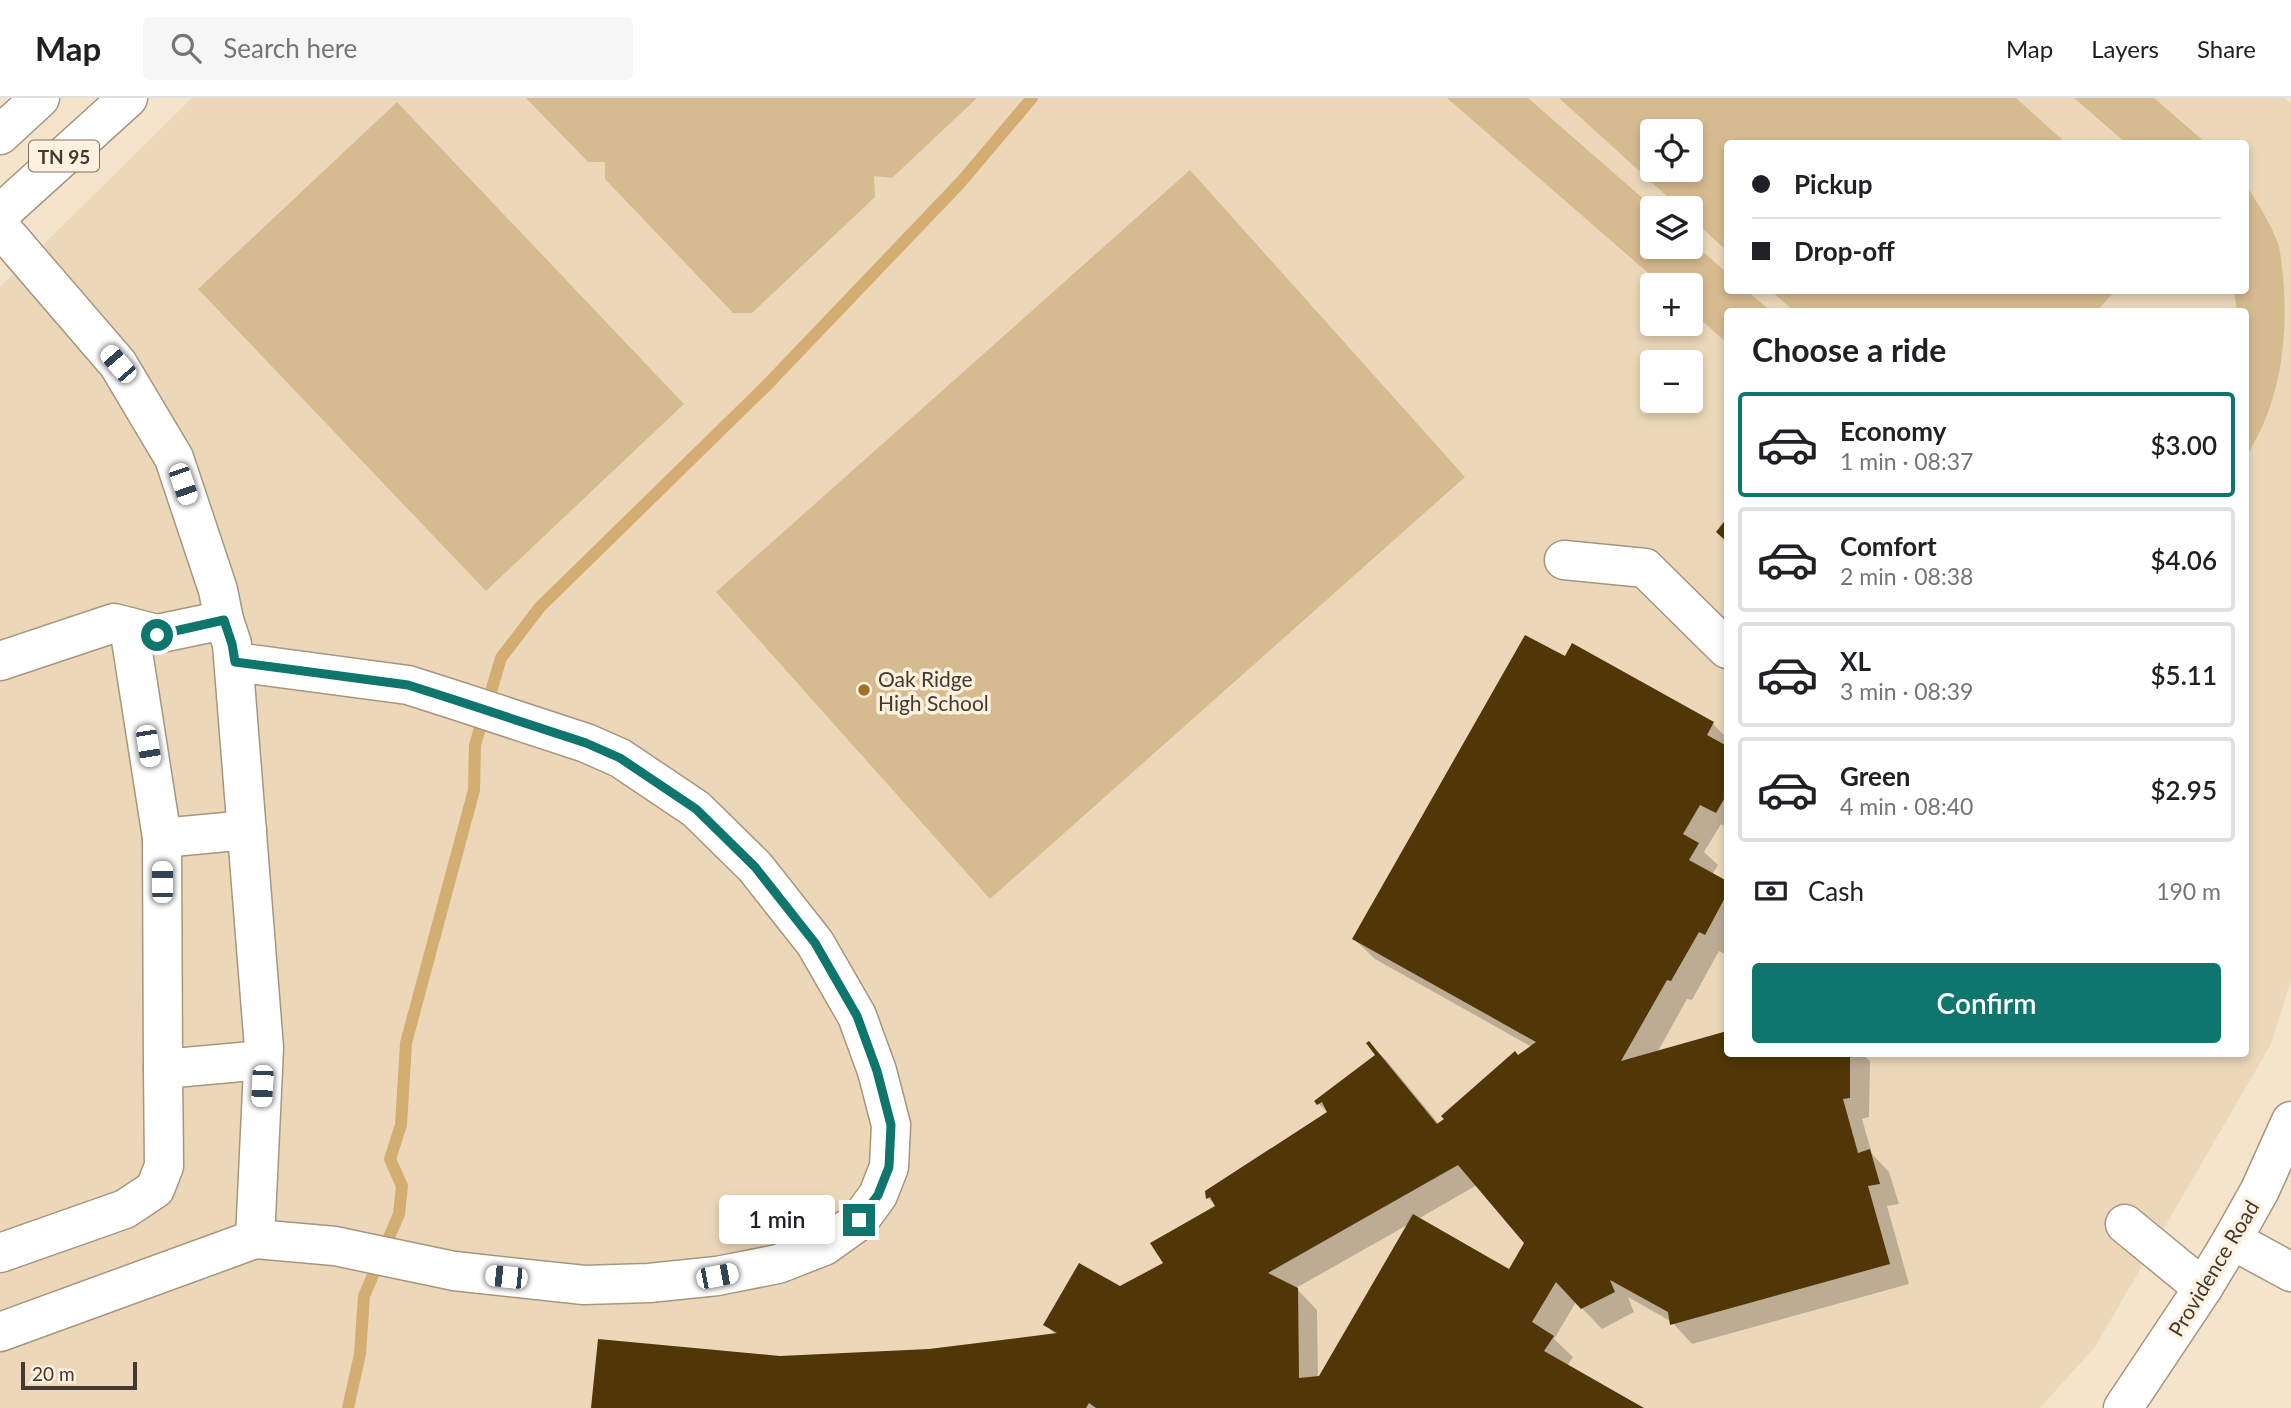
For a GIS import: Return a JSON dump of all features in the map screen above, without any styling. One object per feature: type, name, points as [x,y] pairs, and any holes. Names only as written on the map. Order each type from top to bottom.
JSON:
[{"type":"main road","name":"TN 95","points":[[0,135],[40,98]]},
{"type":"main road","name":"TN 95","points":[[0,214],[128,98]]},
{"type":"main road","points":[[0,227],[118,364],[174,458],[218,590],[232,644],[263,1060],[255,1240]]},
{"type":"main road","points":[[1564,560],[1645,568],[1724,646]]},
{"type":"main road","points":[[0,661],[114,623],[157,635],[224,620]]},
{"type":"main road","points":[[0,1253],[125,1209],[155,1189],[164,1166],[162,838],[129,627]]},
{"type":"main road","points":[[0,1332],[255,1240],[335,1246],[454,1271],[584,1285],[649,1283],[717,1276],[778,1264],[824,1246],[859,1220],[878,1195],[889,1167],[891,1125],[877,1071],[857,1016],[815,943],[764,878],[696,809],[620,758],[586,743],[408,685],[235,662]]},
{"type":"main road","points":[[162,838],[247,830]]},
{"type":"main road","points":[[163,1069],[263,1060]]},
{"type":"main road","name":"Providence Road","points":[[2123,1408],[2232,1240],[2260,1189],[2291,1121]]},
{"type":"main road","points":[[2125,1224],[2203,1288]]},
{"type":"main road","points":[[2232,1240],[2291,1272]]},
{"type":"shaded area","name":"Oak Ridge High School","points":[[192,98],[2285,98],[2291,104],[2291,980],[2271,1044],[2095,1347],[2040,1408],[0,1408],[0,287]]},
{"type":"shaded area","points":[[526,98],[977,98],[892,178],[874,176],[875,197],[752,313],[733,313],[605,179],[605,162],[588,162]]},
{"type":"shaded area","points":[[1447,98],[1528,98],[1640,196],[1640,259],[1703,259],[1703,252],[1724,270],[1724,294],[1751,294],[1767,308],[1724,308],[1724,340],[1703,322],[1703,273],[1648,273]]},
{"type":"shaded area","points":[[1559,98],[2016,98],[2063,140],[1724,140],[1724,248],[1703,229],[1703,196],[1667,196],[1651,182],[1703,182],[1703,119],[1640,119],[1640,172]]},
{"type":"shaded area","points":[[2074,98],[2154,98],[2203,140],[2123,140]]},
{"type":"shaded area","points":[[397,102],[684,404],[486,591],[198,289]]},
{"type":"shaded area","points":[[1190,170],[1465,477],[990,899],[716,592]]},
{"type":"shaded area","points":[[2249,190],[2279,246],[2285,300],[2282,355],[2277,383],[2259,434],[2249,451],[2249,308],[2237,308],[2234,294],[2249,294]]},
{"type":"shaded area","points":[[1774,294],[2112,294],[2100,308],[1791,308]]},
{"type":"building","points":[[1724,522],[1724,539],[1716,532]]},
{"type":"building","points":[[1525,635],[1565,656],[1572,643],[1714,722],[1707,735],[1724,744],[1724,799],[1716,813],[1700,805],[1683,834],[1699,843],[1689,860],[1724,879],[1724,900],[1705,935],[1699,932],[1671,981],[1667,980],[1621,1061],[1724,1032],[1724,1057],[1850,1057],[1850,1098],[1843,1099],[1858,1153],[1870,1149],[1880,1184],[1868,1186],[1890,1264],[1670,1325],[1668,1312],[1610,1280],[1615,1292],[1581,1309],[1556,1282],[1532,1322],[1554,1336],[1544,1351],[1644,1408],[1096,1408],[1089,1403],[1086,1408],[591,1408],[598,1339],[780,1356],[929,1349],[1057,1333],[1043,1325],[1079,1263],[1120,1286],[1163,1263],[1150,1243],[1215,1206],[1210,1197],[1206,1199],[1205,1191],[1327,1112],[1322,1102],[1317,1105],[1314,1101],[1375,1055],[1366,1043],[1369,1041],[1437,1124],[1444,1119],[1441,1116],[1515,1051],[1518,1055],[1536,1042],[1352,939]],"holes":[[[1458,1165],[1524,1243],[1509,1269],[1413,1214],[1319,1376],[1299,1378],[1298,1288],[1268,1273]]]},
{"type":"waterway","points":[[348,1408],[360,1354],[364,1296],[399,1214],[402,1186],[390,1159],[401,1125],[406,1043],[474,790],[475,745],[501,658],[540,607],[765,387],[961,182],[1032,98]]},
{"type":"place","name":"Oak Ridge High School","points":[[864,690]]},
{"type":"route","points":[[157,635],[224,620],[235,662],[408,685],[586,743],[620,758],[696,809],[755,867],[815,943],[857,1016],[877,1071],[891,1125],[889,1167],[878,1195],[859,1220]]}]
